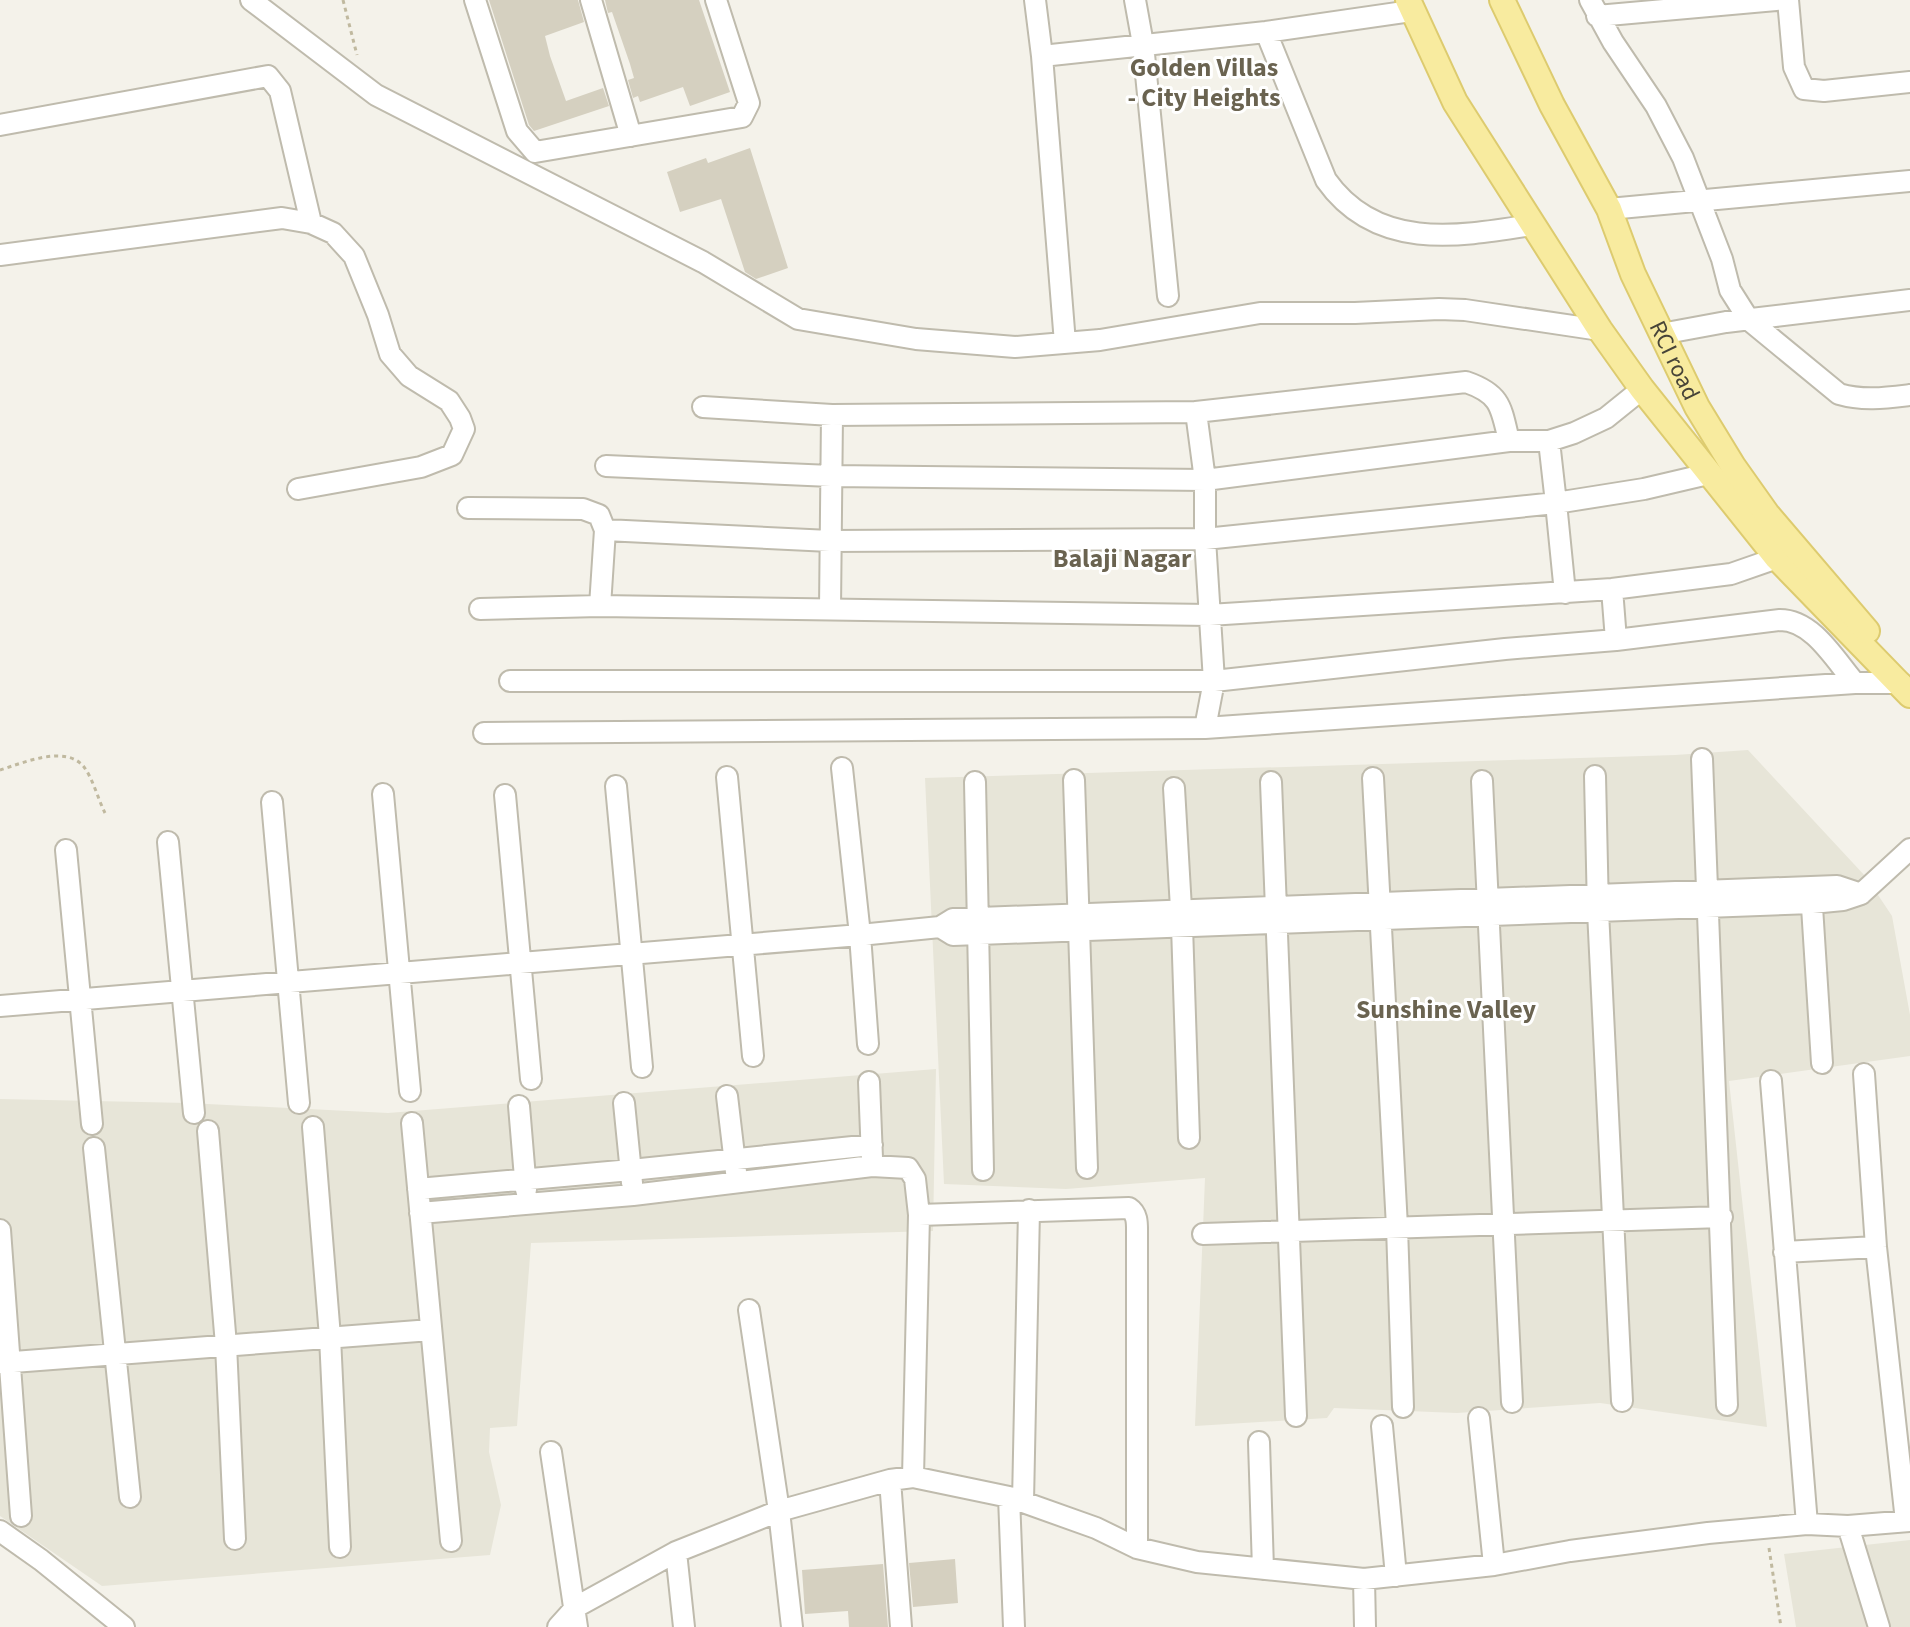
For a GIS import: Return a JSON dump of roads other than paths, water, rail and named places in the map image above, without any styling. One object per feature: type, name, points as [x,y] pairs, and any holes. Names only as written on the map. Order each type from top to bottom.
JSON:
[{"type":"main road","name":"RCI road","points":[[1502,0],[1552,105],[1609,209],[1633,274],[1697,407],[1767,514],[1907,686]]},
{"type":"main road","points":[[1409,6],[1455,102],[1600,330],[1642,389],[1777,558],[1907,686]]},
{"type":"street","points":[[251,0],[376,95],[703,262],[798,319],[916,339],[1015,347],[1100,340],[1260,313],[1465,310],[1600,330]]},
{"type":"street","points":[[475,0],[517,131],[535,152],[742,117],[749,103],[716,0]]},
{"type":"street","points":[[591,0],[631,136]]},
{"type":"street","points":[[1035,0],[1065,343]]},
{"type":"street","points":[[1135,0],[1143,44],[1168,296]]},
{"type":"street","points":[[1776,0],[1594,8],[1656,106],[1683,158],[1722,259],[1730,290],[1749,320],[1839,394],[1880,399],[1910,395]]},
{"type":"street","points":[[1788,0],[1794,67],[1804,89],[1824,91],[1910,82]]},
{"type":"street","points":[[1042,56],[1266,32],[1409,6]]},
{"type":"street","points":[[1266,32],[1326,180],[1337,196],[1362,217],[1389,228],[1428,236],[1478,234],[1532,225]]},
{"type":"street","points":[[0,125],[268,76],[280,91],[311,223]]},
{"type":"street","points":[[1609,209],[1910,181]]},
{"type":"street","points":[[0,255],[282,218],[311,223],[333,233],[354,256],[390,354],[409,376],[449,401],[464,429],[452,455],[421,467],[298,489]]},
{"type":"street","points":[[1661,334],[1910,300]]},
{"type":"street","points":[[703,407],[832,415],[1196,412],[1466,382],[1484,388],[1495,398],[1509,441]]},
{"type":"street","points":[[606,466],[831,476],[1205,480],[1509,441],[1549,441],[1606,418],[1642,389]]},
{"type":"street","points":[[1196,412],[1205,480],[1205,539],[1214,681],[1205,728]]},
{"type":"street","points":[[830,609],[832,415]]},
{"type":"street","points":[[1549,441],[1565,593]]},
{"type":"street","points":[[605,530],[830,541],[1205,539],[1556,503],[1644,489],[1708,474]]},
{"type":"street","points":[[468,508],[583,509],[599,515],[605,530],[600,606]]},
{"type":"street","points":[[480,609],[600,606],[1209,615],[1612,589],[1731,574],[1777,558]]},
{"type":"street","points":[[1612,589],[1616,640]]},
{"type":"street","points":[[510,681],[1214,681],[1793,620],[1811,632],[1855,683]]},
{"type":"street","points":[[484,733],[1205,728],[1855,683],[1907,686]]},
{"type":"street","points":[[1702,759],[1727,1405]]},
{"type":"street","points":[[842,768],[868,1044]]},
{"type":"street","points":[[1595,776],[1598,903],[1622,1401]]},
{"type":"street","points":[[727,777],[753,1056]]},
{"type":"street","points":[[1373,778],[1397,1227],[1403,1407]]},
{"type":"street","points":[[1074,780],[1087,1168]]},
{"type":"street","points":[[1482,781],[1512,1402]]},
{"type":"street","points":[[975,782],[983,1170]]},
{"type":"street","points":[[1271,782],[1296,1416]]},
{"type":"street","points":[[616,786],[642,1067]]},
{"type":"street","points":[[1174,788],[1182,918],[1189,1138]]},
{"type":"street","points":[[383,794],[410,1091]]},
{"type":"street","points":[[505,795],[531,1079]]},
{"type":"street","points":[[272,802],[299,1103]]},
{"type":"street","points":[[168,842],[194,1113]]},
{"type":"street","points":[[0,1006],[940,927],[953,935],[978,926],[1276,914],[1811,895],[1843,900],[1861,894],[1910,849]]},
{"type":"street","points":[[66,850],[92,1124]]},
{"type":"street","points":[[1811,895],[1822,1063]]},
{"type":"street","points":[[558,1627],[676,1552],[779,1511],[890,1480],[913,1477],[1016,1500],[1096,1528],[1137,1548],[1197,1562],[1364,1579],[1494,1565],[1570,1551],[1765,1527],[1807,1524],[1848,1526],[1908,1521],[1876,1247],[1864,1074]]},
{"type":"street","points":[[1771,1081],[1807,1524]]},
{"type":"street","points":[[869,1082],[872,1166]]},
{"type":"street","points":[[727,1096],[737,1184]]},
{"type":"street","points":[[624,1103],[633,1195]]},
{"type":"street","points":[[519,1106],[527,1202]]},
{"type":"street","points":[[412,1123],[451,1541]]},
{"type":"street","points":[[313,1127],[330,1337],[340,1547]]},
{"type":"street","points":[[208,1131],[226,1345],[235,1539]]},
{"type":"street","points":[[418,1189],[872,1145]]},
{"type":"street","points":[[94,1148],[130,1497]]},
{"type":"street","points":[[420,1213],[633,1195],[872,1166],[908,1168],[915,1179],[919,1215],[913,1477]]},
{"type":"street","points":[[919,1215],[1129,1208],[1137,1219],[1137,1548]]},
{"type":"street","points":[[1014,1627],[1016,1500],[1029,1210]]},
{"type":"street","points":[[1203,1234],[1722,1217]]},
{"type":"street","points":[[0,1230],[5,1363],[21,1516]]},
{"type":"street","points":[[1784,1252],[1876,1247]]},
{"type":"street","points":[[749,1310],[779,1511],[792,1627]]},
{"type":"street","points":[[5,1363],[431,1330]]},
{"type":"street","points":[[1479,1418],[1494,1565]]},
{"type":"street","points":[[1382,1426],[1396,1576]]},
{"type":"street","points":[[1259,1442],[1263,1569]]},
{"type":"street","points":[[551,1452],[576,1617]]},
{"type":"street","points":[[890,1480],[901,1627]]},
{"type":"street","points":[[1848,1526],[1879,1627]]},
{"type":"street","points":[[0,1531],[124,1627]]},
{"type":"street","points":[[676,1552],[684,1627]]},
{"type":"street","points":[[1364,1579],[1365,1627]]},
{"type":"district","name":"Golden Villas - City Heights","points":[[1204,82]]},
{"type":"district","name":"Balaji Nagar","points":[[1122,558]]},
{"type":"district","name":"Sunshine Valley","points":[[1446,1009]]}]
